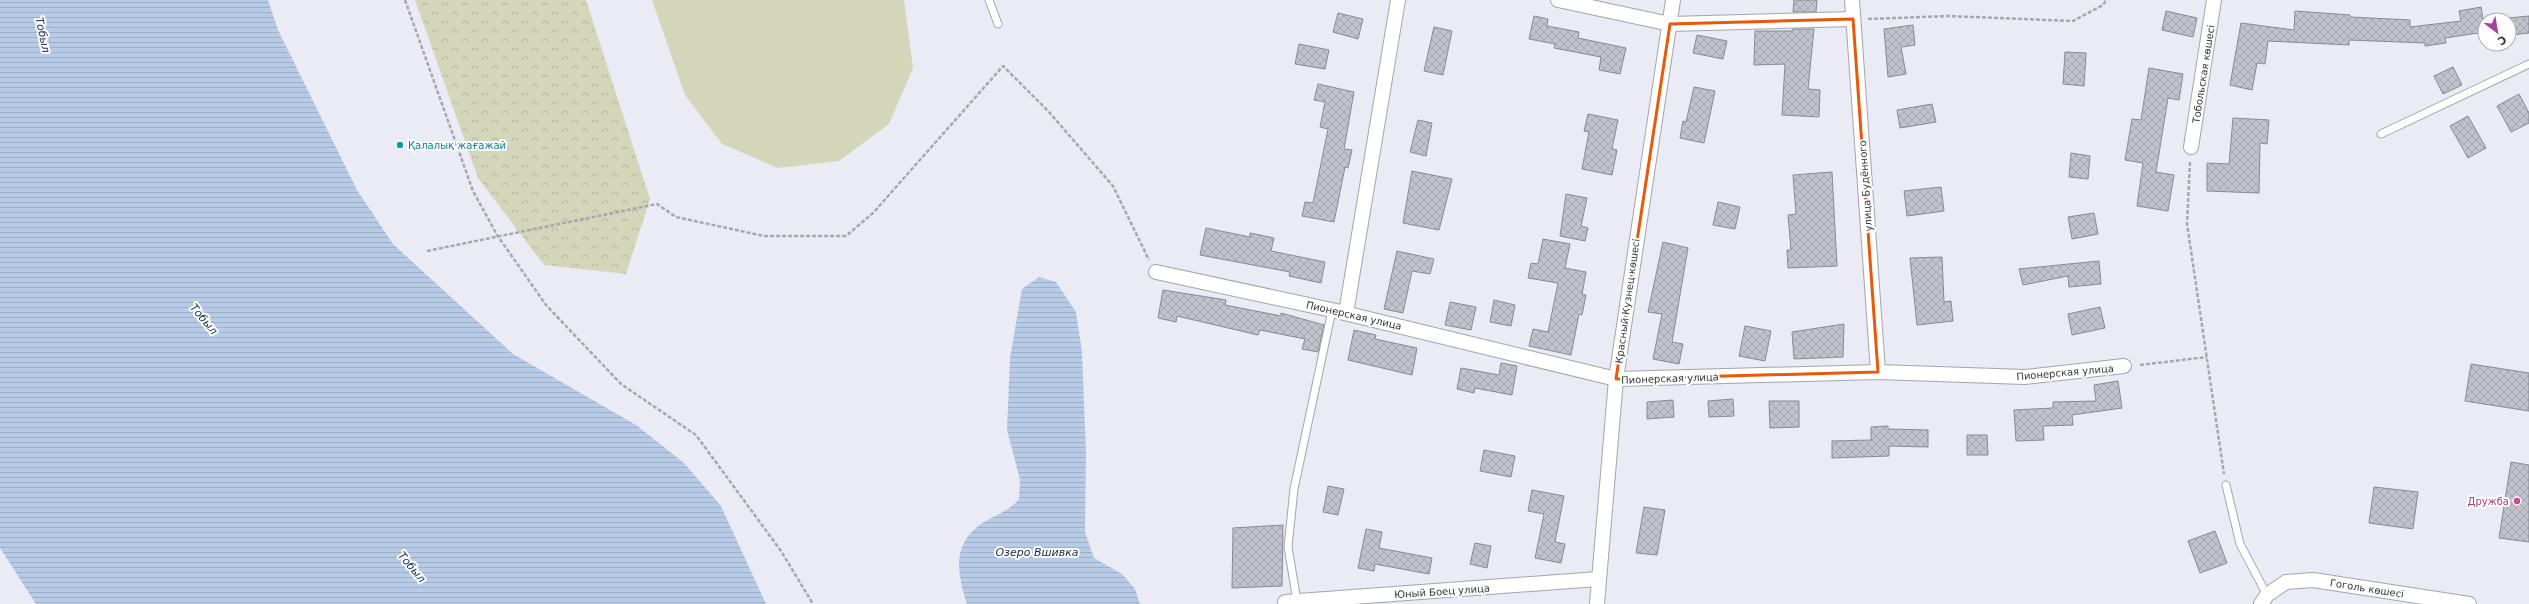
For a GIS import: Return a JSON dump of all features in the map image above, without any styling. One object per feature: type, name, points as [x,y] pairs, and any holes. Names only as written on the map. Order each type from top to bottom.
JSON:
[{"type":"street","points":[[1339,311],[1398,0]]},
{"type":"street","points":[[1558,0],[1670,24],[1853,19]]},
{"type":"street","name":"Красный Кузнец көшесі","points":[[1597,604],[1616,379],[1673,0]]},
{"type":"street","name":"улица Будённого","points":[[1852,0],[1878,372]]},
{"type":"street","name":"Тобольская көшесі","points":[[2191,147],[2214,0]]},
{"type":"street","name":"Пионерская улица","points":[[1156,272],[1339,311],[1616,379],[1878,372],[2025,377],[2124,366]]},
{"type":"street","name":"Юный Боец улица","points":[[1291,601],[1598,579]]},
{"type":"street","name":"Гоголь көшесі","points":[[2264,599],[2286,582],[2313,580],[2469,604]]},
{"type":"lane","points":[[989,0],[998,24]]},
{"type":"lane","points":[[2381,134],[2529,64]]},
{"type":"lane","points":[[1291,601],[1288,547],[1294,489],[1339,311]]},
{"type":"lane","points":[[2226,485],[2240,544],[2264,599]]},
{"type":"path","points":[[405,0],[473,191],[497,235],[546,305],[621,384],[696,436],[781,551],[813,604]]},
{"type":"path","points":[[1853,19],[1948,16],[2073,21],[2104,6],[2106,0]]},
{"type":"path","points":[[427,251],[497,235],[657,204],[676,218],[764,236],[846,236],[873,213],[1002,66],[1049,112],[1112,186],[1156,272]]},
{"type":"path","points":[[2191,147],[2187,224],[2226,485]]},
{"type":"path","points":[[2124,366],[2207,357]]},
{"type":"highlighted area","points":[[1853,19],[1878,372],[1616,379],[1670,24]]},
{"type":"green space","points":[[415,0],[586,0],[650,199],[626,274],[544,265],[478,178]]},
{"type":"green space","points":[[652,0],[904,0],[913,68],[889,124],[839,161],[778,168],[722,144],[685,95]]},
{"type":"water","name":"Тобыл","points":[[0,0],[268,0],[278,30],[357,190],[393,244],[513,354],[636,425],[684,463],[721,506],[766,604],[36,604],[0,548]]},
{"type":"water","name":"Озеро Вшивка","points":[[1039,277],[1056,282],[1076,312],[1082,352],[1086,452],[1085,532],[1094,558],[1122,574],[1135,589],[1140,604],[967,604],[959,570],[961,549],[973,530],[1007,509],[1019,499],[1020,480],[1007,430],[1010,358],[1022,289]]},
{"type":"building","points":[[1794,0],[1817,0],[1816,12],[1793,12]]},
{"type":"building","points":[[2481,7],[2482,12],[2477,12],[2477,33],[2445,38],[2446,43],[2425,46],[2425,43],[2349,40],[2349,45],[2268,41],[2265,64],[2257,63],[2252,90],[2230,85],[2241,23],[2294,30],[2295,11],[2350,15],[2350,17],[2410,20],[2410,27],[2461,21],[2459,11]]},
{"type":"building","points":[[2166,11],[2197,18],[2193,37],[2162,30]]},
{"type":"building","points":[[1338,13],[1363,19],[1358,39],[1333,32]]},
{"type":"building","points":[[1534,16],[1548,19],[1547,26],[1579,32],[1578,38],[1626,48],[1620,74],[1599,70],[1601,57],[1554,48],[1555,44],[1529,39]]},
{"type":"building","points":[[2529,16],[2529,33],[2517,34],[2517,17]]},
{"type":"building","points":[[1913,25],[1915,45],[1901,47],[1906,74],[1888,77],[1884,29]]},
{"type":"building","points":[[1434,27],[1452,31],[1443,75],[1424,71]]},
{"type":"building","points":[[1793,29],[1814,29],[1808,89],[1820,90],[1819,117],[1782,115],[1785,64],[1754,65],[1755,31],[1792,31]]},
{"type":"building","points":[[1697,35],[1727,41],[1723,59],[1693,53]]},
{"type":"building","points":[[1299,44],[1329,50],[1325,69],[1295,64]]},
{"type":"building","points":[[2065,52],[2086,53],[2084,86],[2063,84]]},
{"type":"building","points":[[2453,67],[2462,85],[2443,94],[2434,76]]},
{"type":"building","points":[[2149,68],[2183,74],[2179,100],[2168,98],[2156,172],[2174,175],[2168,211],[2137,206],[2143,163],[2125,160],[2132,119],[2141,120]]},
{"type":"building","points":[[1318,84],[1354,92],[1344,149],[1352,150],[1348,168],[1345,167],[1334,222],[1302,216],[1305,202],[1313,203],[1328,129],[1320,127],[1325,102],[1314,100]]},
{"type":"building","points":[[1694,87],[1715,91],[1704,143],[1680,138],[1683,121],[1686,122]]},
{"type":"building","points":[[2519,94],[2529,113],[2529,123],[2511,132],[2497,106]]},
{"type":"building","points":[[1932,104],[1936,122],[1900,128],[1897,110]]},
{"type":"building","points":[[1588,114],[1618,120],[1612,149],[1617,150],[1612,175],[1582,169],[1589,132],[1584,131]]},
{"type":"building","points":[[2468,116],[2486,148],[2468,158],[2450,126]]},
{"type":"building","points":[[2233,118],[2269,120],[2267,144],[2260,143],[2259,193],[2207,191],[2207,163],[2229,164]]},
{"type":"building","points":[[1418,120],[1432,123],[1426,156],[1410,152]]},
{"type":"building","points":[[2071,153],[2090,156],[2088,179],[2069,177]]},
{"type":"building","points":[[1412,171],[1452,179],[1439,230],[1403,223]]},
{"type":"building","points":[[1832,172],[1837,266],[1788,268],[1787,250],[1791,250],[1788,215],[1796,214],[1793,175]]},
{"type":"building","points":[[1941,187],[1944,211],[1907,216],[1904,191]]},
{"type":"building","points":[[1566,194],[1587,198],[1581,226],[1588,228],[1585,241],[1560,236]]},
{"type":"building","points":[[1718,202],[1740,207],[1735,229],[1713,225]]},
{"type":"building","points":[[2094,213],[2098,234],[2072,239],[2068,217]]},
{"type":"building","points":[[1206,228],[1250,237],[1250,233],[1274,238],[1271,251],[1325,262],[1321,283],[1289,276],[1290,272],[1200,255]]},
{"type":"building","points":[[1543,239],[1570,244],[1565,268],[1586,272],[1582,294],[1586,295],[1582,315],[1579,314],[1571,355],[1529,346],[1533,329],[1548,332],[1558,283],[1528,278],[1531,263],[1538,264]]},
{"type":"building","points":[[1663,242],[1688,248],[1672,342],[1683,344],[1679,364],[1653,359],[1662,314],[1648,312]]},
{"type":"building","points":[[1397,251],[1434,259],[1430,274],[1412,271],[1403,313],[1384,309]]},
{"type":"building","points":[[1942,257],[1944,302],[1951,301],[1953,321],[1917,325],[1910,258]]},
{"type":"building","points":[[2099,261],[2101,284],[2069,287],[2068,276],[2023,285],[2019,269]]},
{"type":"building","points":[[1163,290],[1226,300],[1225,305],[1281,316],[1281,313],[1324,325],[1318,352],[1302,349],[1305,339],[1260,330],[1258,335],[1177,316],[1176,322],[1158,318]]},
{"type":"building","points":[[1494,300],[1515,305],[1511,326],[1490,322]]},
{"type":"building","points":[[1450,302],[1476,307],[1471,330],[1445,325]]},
{"type":"building","points":[[2100,307],[2105,328],[2072,335],[2068,314]]},
{"type":"building","points":[[1844,324],[1843,357],[1794,359],[1792,332]]},
{"type":"building","points":[[1745,326],[1771,331],[1765,361],[1739,356]]},
{"type":"building","points":[[1354,330],[1376,335],[1375,339],[1417,348],[1412,375],[1348,360]]},
{"type":"building","points":[[1501,363],[1517,366],[1512,395],[1475,388],[1474,393],[1457,389],[1461,368],[1499,375]]},
{"type":"building","points":[[2471,364],[2529,373],[2529,411],[2465,401]]},
{"type":"building","points":[[2118,381],[2122,408],[2072,415],[2073,425],[2043,426],[2044,440],[2016,441],[2014,410],[2053,408],[2053,402],[2096,401],[2094,385]]},
{"type":"building","points":[[1733,399],[1734,416],[1709,417],[1708,401]]},
{"type":"building","points":[[1673,400],[1674,417],[1647,419],[1647,402]]},
{"type":"building","points":[[1769,401],[1799,401],[1799,427],[1770,428]]},
{"type":"building","points":[[1888,426],[1888,429],[1928,430],[1928,447],[1889,446],[1889,456],[1832,458],[1832,441],[1871,440],[1871,427]]},
{"type":"building","points":[[1967,435],[1987,435],[1988,455],[1967,455]]},
{"type":"building","points":[[1484,450],[1515,456],[1511,477],[1480,471]]},
{"type":"building","name":"Дружба","points":[[2511,462],[2529,465],[2529,542],[2499,538]]},
{"type":"building","points":[[1328,486],[1344,489],[1338,515],[1323,512]]},
{"type":"building","points":[[2374,487],[2418,492],[2413,529],[2369,523]]},
{"type":"building","points":[[1532,490],[1564,496],[1555,542],[1565,544],[1561,563],[1535,558],[1544,514],[1528,511]]},
{"type":"building","points":[[1644,507],[1665,510],[1657,555],[1636,553]]},
{"type":"building","points":[[1283,525],[1282,586],[1232,588],[1233,528]]},
{"type":"building","points":[[1366,529],[1382,532],[1379,548],[1432,558],[1429,574],[1375,564],[1374,571],[1358,568]]},
{"type":"building","points":[[2215,531],[2227,563],[2200,573],[2188,541]]},
{"type":"building","points":[[1475,543],[1491,546],[1487,568],[1470,564]]},
{"type":"place","name":"Қалалық жағажай","points":[[400,145]]},
{"type":"place","name":"Дружба","points":[[2517,501]]}]
